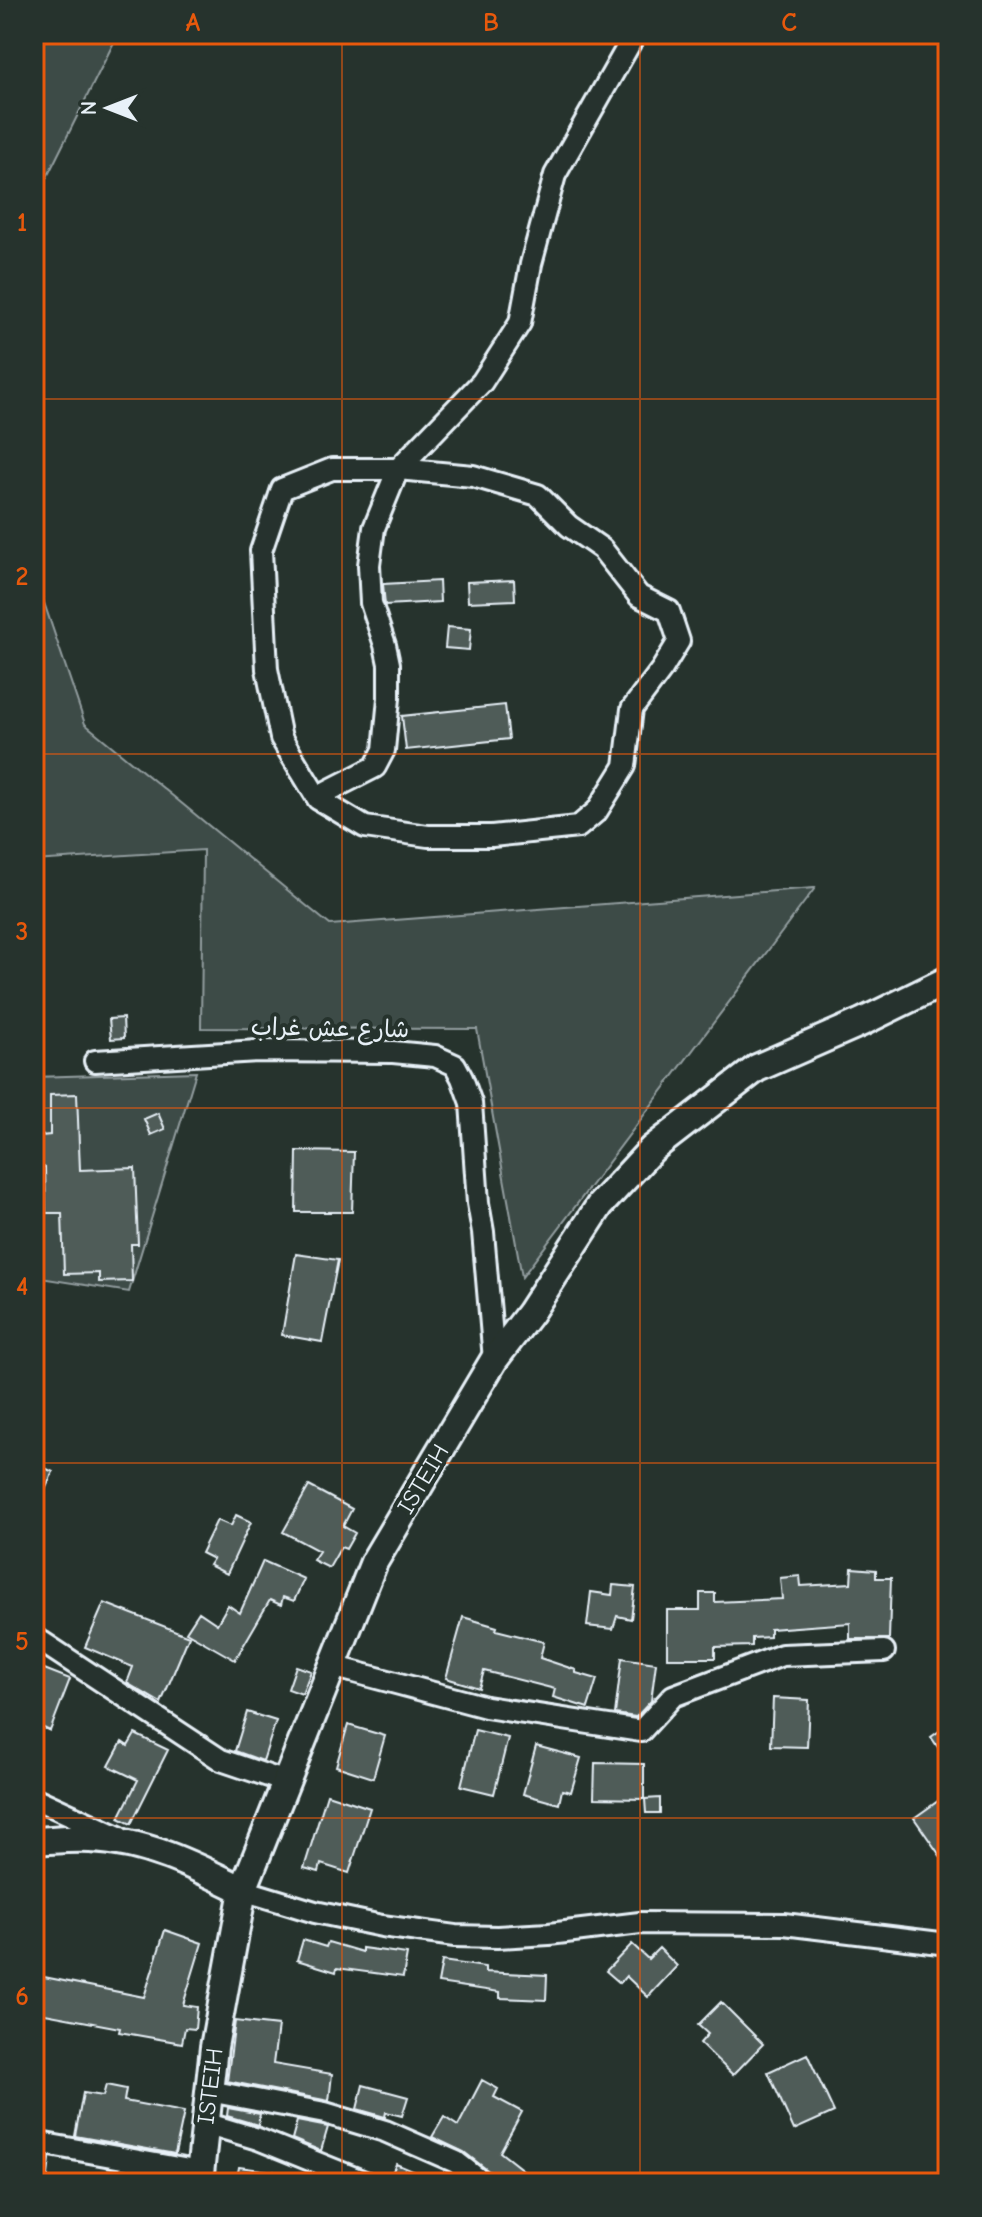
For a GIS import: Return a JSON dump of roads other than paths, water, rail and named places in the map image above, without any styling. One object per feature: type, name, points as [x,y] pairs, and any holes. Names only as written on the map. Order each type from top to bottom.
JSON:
[{"type":"street","points":[[318,799],[375,767],[384,750],[389,664],[371,603],[369,565],[374,528],[398,469],[482,382],[520,323],[531,264],[555,175],[635,34]]},
{"type":"street","points":[[332,469],[398,469],[473,476],[538,495],[569,526],[602,549],[639,596],[669,611],[679,641],[632,709],[625,766],[597,811],[578,827],[492,836],[428,836],[365,827],[318,799],[281,738],[267,669],[261,551],[282,489],[332,469]]},
{"type":"street","name":"ISTEIH","points":[[199,2178],[214,2047],[243,1890],[374,1562],[494,1360],[530,1313],[600,1205],[652,1149],[757,1068],[948,980]]},
{"type":"street","name":"شارع عش غراب","points":[[95,1061],[258,1051],[393,1052],[435,1056],[455,1065],[471,1103],[494,1360]]},
{"type":"street","points":[[42,1642],[221,1760],[286,1782]]},
{"type":"street","points":[[332,1666],[486,1707],[641,1731],[673,1696],[782,1655],[884,1651]]},
{"type":"street","points":[[34,1798],[137,1846],[182,1860],[243,1890],[315,1912],[382,1926],[455,1936],[497,1937],[640,1923],[784,1924],[948,1944]]},
{"type":"street","points":[[34,1841],[91,1839],[137,1846]]},
{"type":"street","points":[[209,2091],[325,2113],[385,2131],[456,2162],[483,2183]]},
{"type":"street","points":[[205,2123],[258,2139],[367,2183]]},
{"type":"street","points":[[34,2142],[199,2178]]}]
